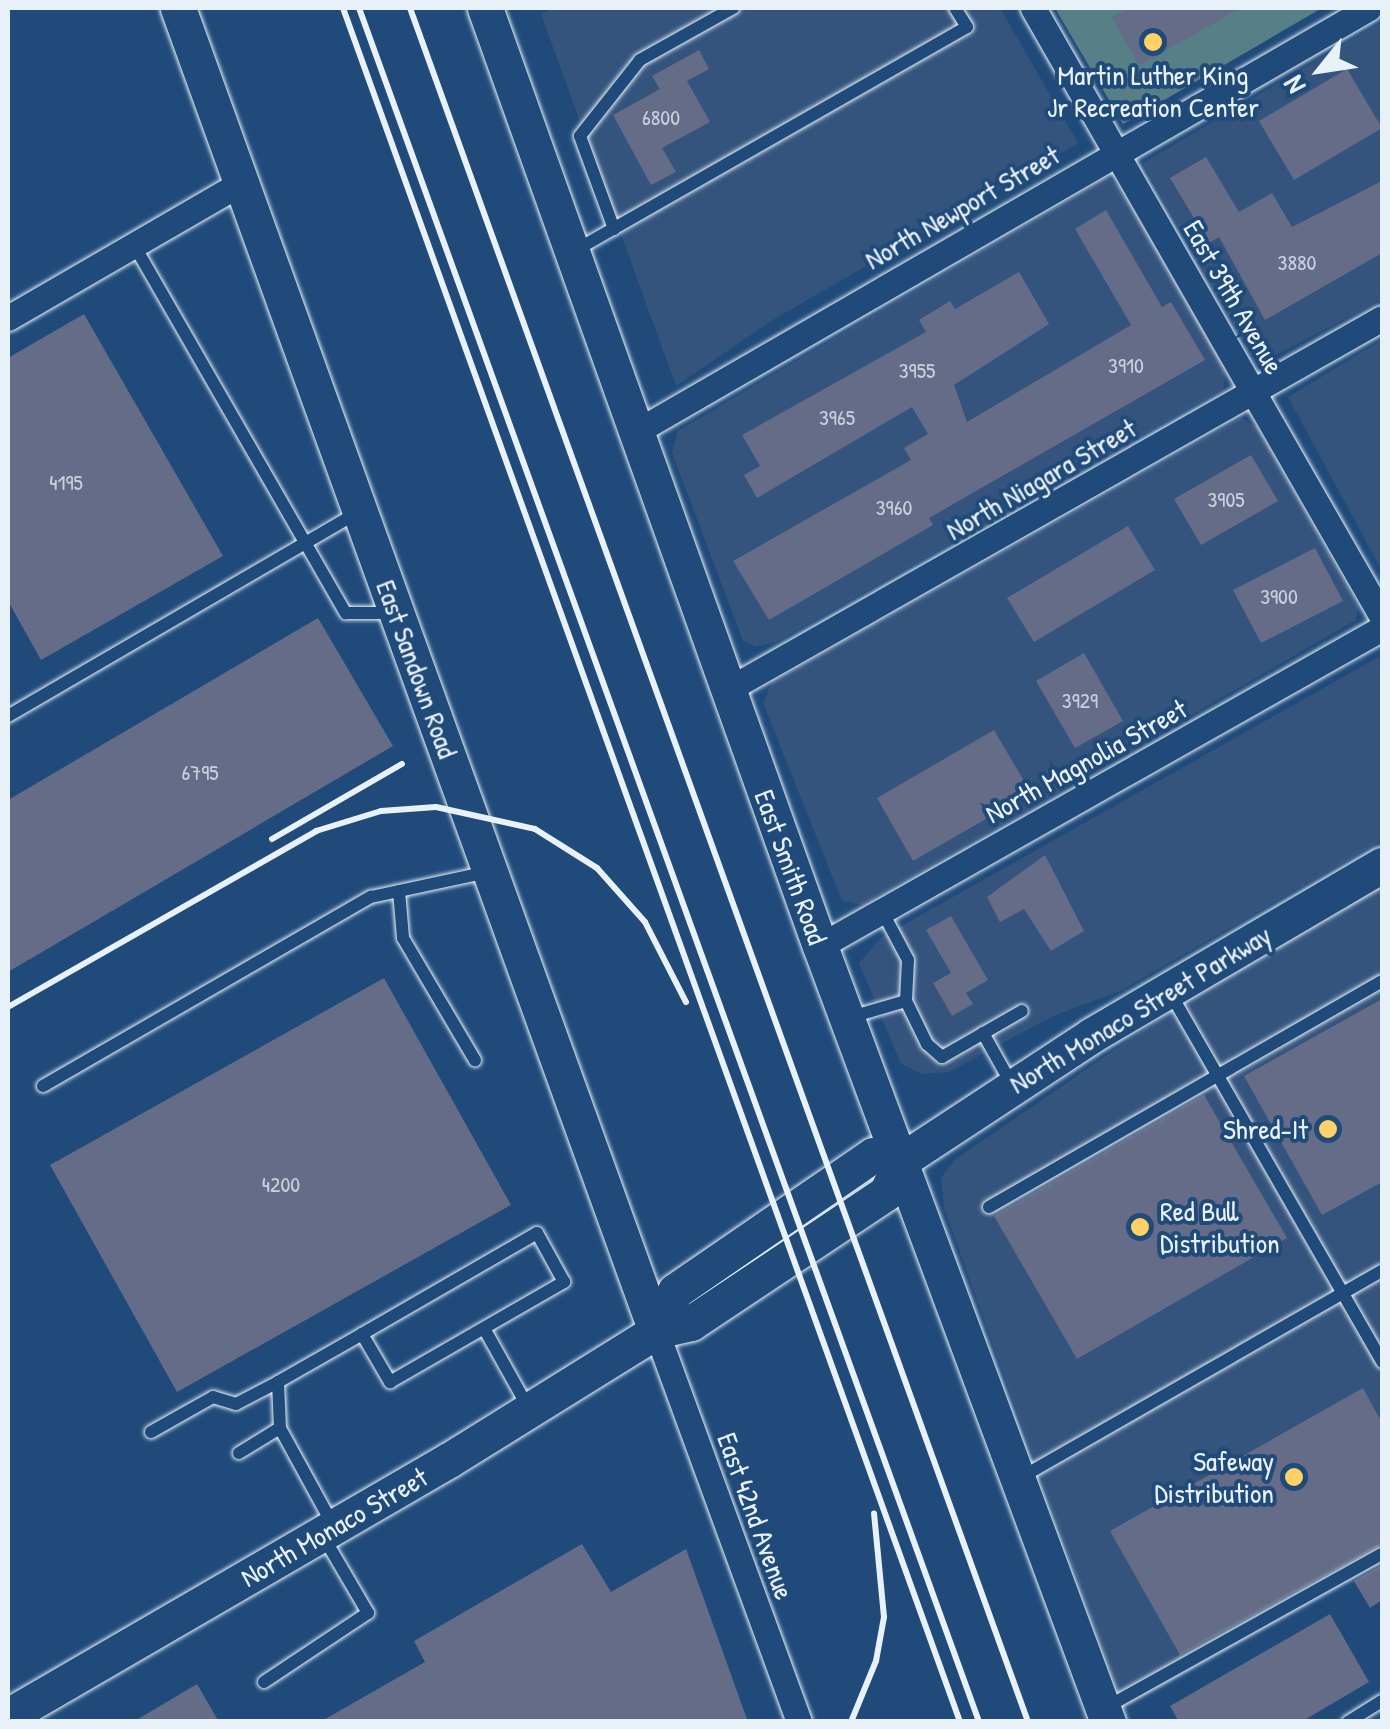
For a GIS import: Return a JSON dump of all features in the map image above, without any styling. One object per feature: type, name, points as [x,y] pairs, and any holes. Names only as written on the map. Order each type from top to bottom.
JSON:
[{"type":"street","name":"East Sandown Road","points":[[178,8],[656,1330]]},
{"type":"street","name":"East Smith Road","points":[[485,8],[639,430],[727,690],[820,946],[1106,1715]]},
{"type":"street","name":"East 39th Avenue","points":[[1032,8],[1382,617]]},
{"type":"street","name":"North Newport Street","points":[[639,430],[1369,8]]},
{"type":"street","points":[[8,318],[241,183]]},
{"type":"street","name":"North Niagara Street","points":[[727,690],[1382,318]]},
{"type":"street","name":"North Magnolia Street","points":[[820,946],[1382,628]]},
{"type":"street","name":"North Monaco Street Parkway","points":[[902,1160],[1167,989],[1382,865]]},
{"type":"street","name":"North Monaco Street","points":[[8,1716],[530,1411],[656,1330],[691,1324],[886,1193],[902,1160]]},
{"type":"street","name":"East 42nd Avenue","points":[[656,1330],[799,1722]]},
{"type":"lane","points":[[614,229],[580,136],[640,60],[733,8]]},
{"type":"lane","points":[[574,252],[967,27],[955,8]]},
{"type":"lane","points":[[134,245],[346,613],[396,612]]},
{"type":"lane","points":[[8,716],[308,546],[325,528],[360,512]]},
{"type":"lane","points":[[43,1086],[372,896],[490,872]]},
{"type":"lane","points":[[399,891],[403,938],[475,1060]]},
{"type":"lane","points":[[882,911],[908,960],[906,1001],[927,1044],[942,1056],[1022,1011]]},
{"type":"lane","points":[[989,1207],[1382,981]]},
{"type":"lane","points":[[1167,989],[1382,1362]]},
{"type":"lane","points":[[848,1018],[906,1001]]},
{"type":"lane","points":[[983,1033],[1012,1086]]},
{"type":"lane","points":[[152,1432],[213,1398],[236,1404],[536,1234],[564,1282],[390,1382],[362,1334]]},
{"type":"lane","points":[[1019,1479],[1382,1271]]},
{"type":"lane","points":[[484,1330],[530,1411]]},
{"type":"lane","points":[[264,1682],[368,1613],[280,1428],[278,1382]]},
{"type":"lane","points":[[239,1453],[280,1428]]},
{"type":"lane","points":[[1106,1715],[1382,1554]]},
{"type":"lane","points":[[1348,1722],[1382,1702]]},
{"type":"shaded area","points":[[551,8],[1000,8],[1078,143],[773,320],[676,386],[541,14]]},
{"type":"shaded area","points":[[1382,22],[1382,299],[1257,365],[1143,163]]},
{"type":"shaded area","points":[[1107,177],[1120,187],[1226,368],[1223,389],[778,641],[756,647],[743,641],[672,453],[678,431]]},
{"type":"shaded area","points":[[1382,340],[1382,571],[1288,397]]},
{"type":"shaded area","points":[[1241,418],[1257,427],[1358,606],[1356,620],[862,905],[842,901],[763,703],[772,682]]},
{"type":"shaded area","points":[[1382,655],[1382,840],[1120,991],[1053,1016],[949,1072],[922,1074],[901,1064],[859,963],[882,937]]},
{"type":"shaded area","points":[[1382,886],[1382,1563],[1124,1708],[944,1208],[941,1178],[954,1160],[1202,990]]},
{"type":"green space","points":[[1055,8],[1322,8],[1123,124]]},
{"type":"building","name":"Martin Luther King Jr Recreation Center","points":[[1130,8],[1240,8],[1139,66],[1112,17]]},
{"type":"building","points":[[699,50],[709,69],[687,81],[710,122],[662,148],[676,172],[651,185],[613,115],[660,89],[652,76]]},
{"type":"building","points":[[1347,69],[1382,128],[1294,180],[1259,121]]},
{"type":"building","points":[[1206,157],[1239,212],[1272,193],[1292,227],[1382,181],[1382,253],[1265,320],[1219,237],[1209,243],[1170,178]]},
{"type":"building","points":[[1106,210],[1162,307],[1171,302],[1205,360],[929,518],[933,525],[769,620],[733,561],[911,460],[904,448],[928,434],[912,407],[757,498],[744,475],[760,466],[742,435],[926,332],[919,320],[950,301],[955,309],[1019,272],[1049,324],[954,385],[967,422],[1131,325],[1075,229]]},
{"type":"building","points":[[84,314],[223,556],[41,660],[8,601],[8,358]]},
{"type":"building","points":[[1251,455],[1278,501],[1201,545],[1174,499]]},
{"type":"building","points":[[1128,526],[1155,570],[1034,642],[1007,598]]},
{"type":"building","points":[[1315,548],[1343,601],[1261,643],[1233,590]]},
{"type":"building","points":[[318,618],[393,746],[8,972],[8,800]]},
{"type":"building","points":[[1084,653],[1123,721],[1075,748],[1036,681]]},
{"type":"building","points":[[994,730],[1031,793],[913,861],[877,798]]},
{"type":"building","points":[[1045,855],[1084,931],[1051,951],[1024,909],[1000,922],[987,897]]},
{"type":"building","points":[[951,916],[988,980],[966,993],[973,1004],[952,1016],[933,983],[951,973],[926,930]]},
{"type":"building","points":[[384,978],[511,1205],[177,1392],[50,1165]]},
{"type":"building","name":"Shred-It","points":[[1382,999],[1382,1182],[1322,1215],[1244,1076]]},
{"type":"building","name":"Red Bull Distribution","points":[[1204,1095],[1287,1238],[1077,1359],[994,1216]]},
{"type":"building","name":"Safeway Distribution","points":[[1363,1388],[1382,1423],[1382,1544],[1180,1655],[1110,1531]]},
{"type":"building","points":[[582,1544],[611,1592],[686,1549],[748,1722],[320,1722],[425,1662],[414,1641]]},
{"type":"building","points":[[1382,1565],[1382,1600],[1370,1608],[1354,1581]]},
{"type":"building","points":[[1330,1614],[1369,1682],[1301,1722],[1179,1722],[1170,1706]]},
{"type":"building","points":[[197,1684],[219,1722],[133,1722]]},
{"type":"railway","points":[[343,8],[960,1722]]},
{"type":"railway","points":[[359,8],[979,1722]]},
{"type":"railway","points":[[410,8],[1028,1722]]},
{"type":"railway","points":[[272,839],[402,764]]},
{"type":"railway","points":[[8,1007],[316,831],[381,811],[436,807],[535,829],[597,868],[645,922],[686,1002]]},
{"type":"railway","points":[[851,1722],[876,1661],[884,1617],[874,1513]]},
{"type":"place","name":"Martin Luther King Jr Recreation Center","points":[[1153,42]]},
{"type":"place","name":"Shred-It","points":[[1328,1129]]},
{"type":"place","name":"Red Bull Distribution","points":[[1140,1227]]},
{"type":"place","name":"Safeway Distribution","points":[[1294,1477]]}]
